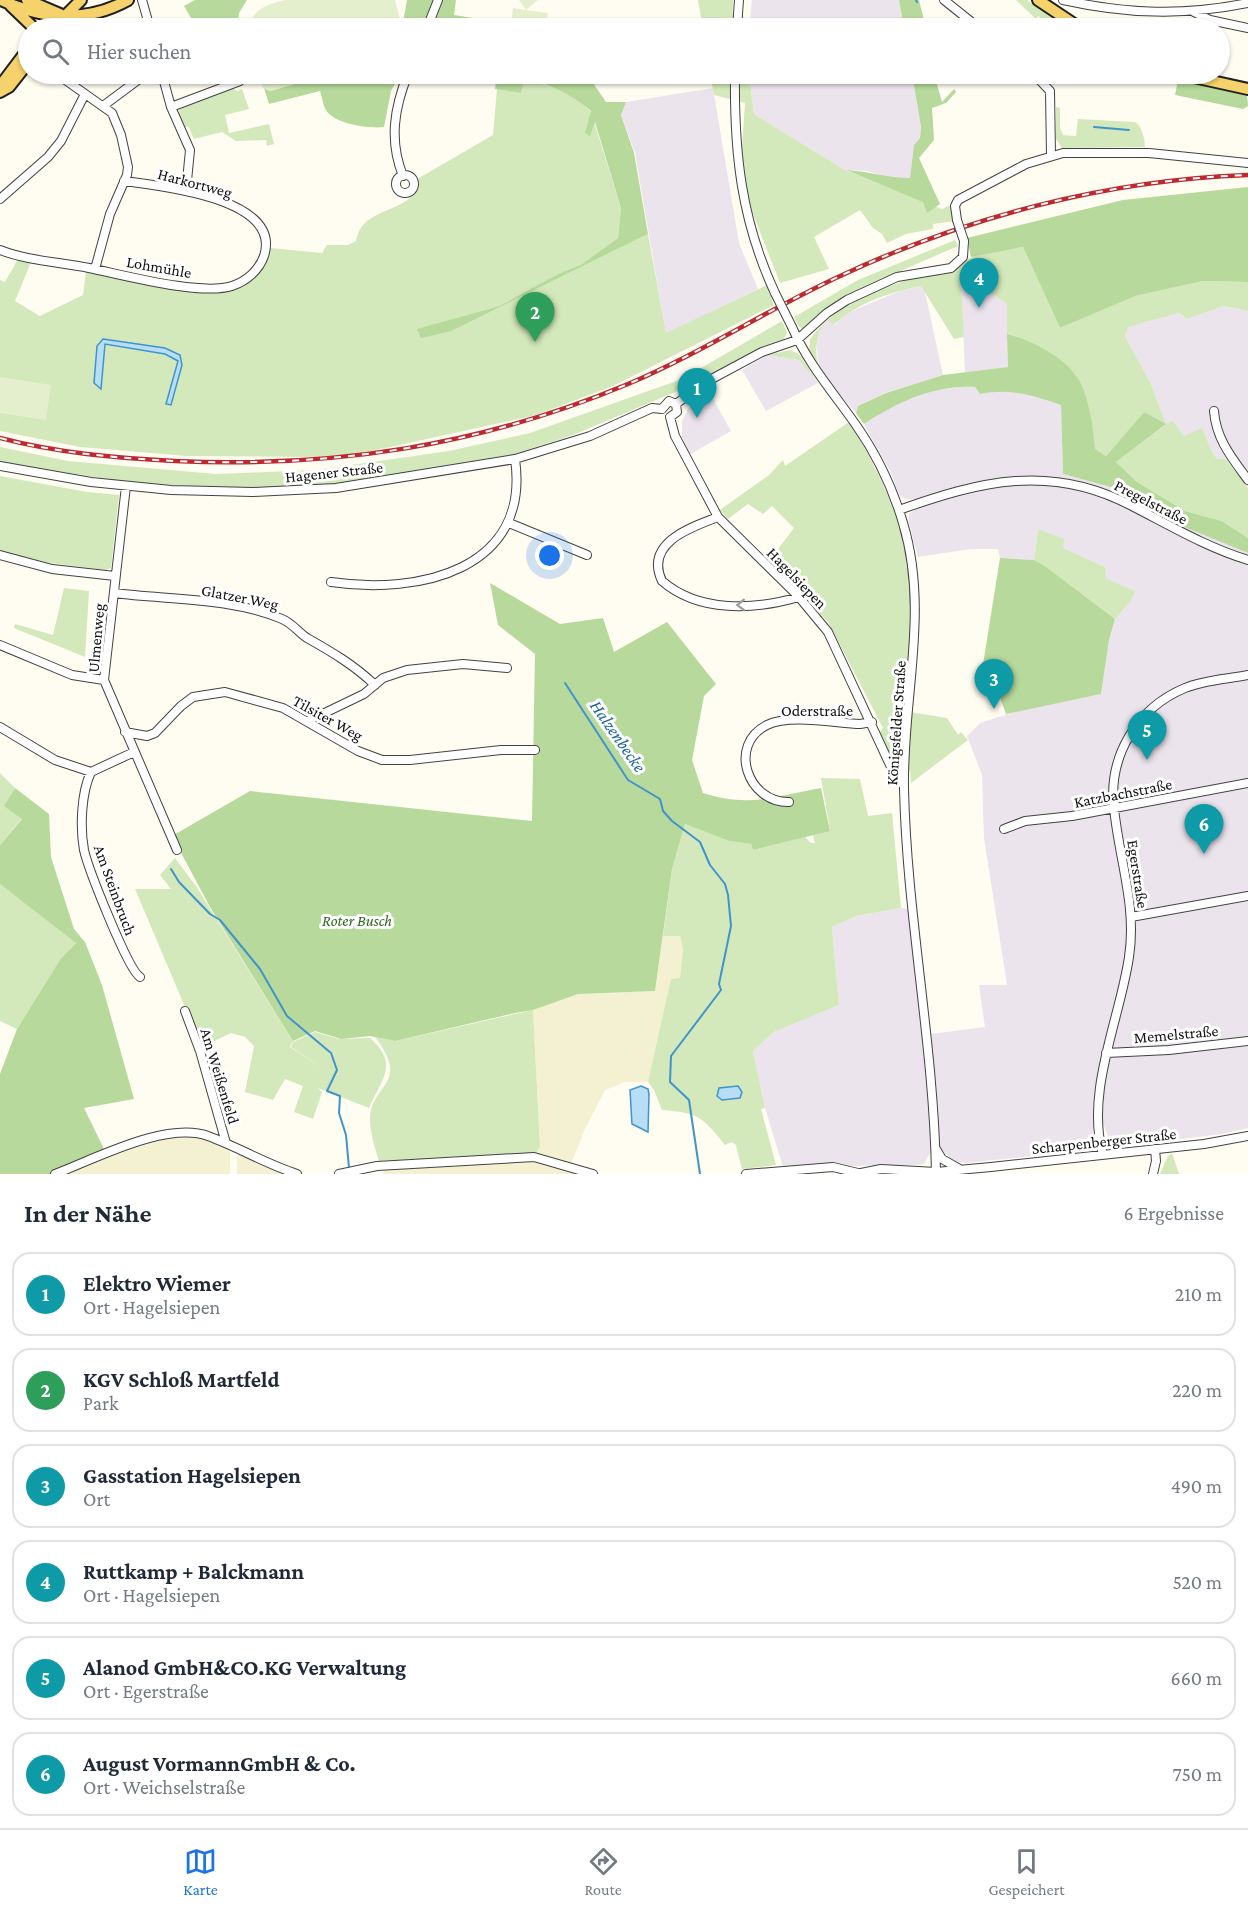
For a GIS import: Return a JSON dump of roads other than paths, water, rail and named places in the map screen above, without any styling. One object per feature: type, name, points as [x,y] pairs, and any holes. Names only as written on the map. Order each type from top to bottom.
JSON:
[{"type":"main road","points":[[27,0],[55,18]]},
{"type":"main road","points":[[65,18],[81,0]]},
{"type":"main road","points":[[80,18],[128,0]]},
{"type":"main road","points":[[1044,1],[1067,18]]},
{"type":"main road","points":[[5,2],[48,18]]},
{"type":"main road","points":[[5,2],[23,18]]},
{"type":"main road","points":[[0,86],[18,62]]},
{"type":"main road","points":[[0,92],[9,87],[18,76]]},
{"type":"main road","points":[[1225,84],[1248,89]]},
{"type":"street","points":[[142,0],[147,18]]},
{"type":"street","points":[[431,18],[438,0]]},
{"type":"street","points":[[738,18],[739,0]]},
{"type":"street","points":[[944,0],[966,18]]},
{"type":"street","points":[[1063,0],[1112,8],[1174,14],[1248,3]]},
{"type":"street","points":[[1192,11],[1206,18]]},
{"type":"street","points":[[1230,24],[1248,28]]},
{"type":"street","points":[[71,84],[103,106],[116,120],[128,167],[110,214],[95,269]]},
{"type":"street","points":[[103,106],[133,84]]},
{"type":"street","points":[[165,84],[171,107],[190,150],[186,191]]},
{"type":"street","points":[[171,107],[232,84]]},
{"type":"street","points":[[403,176],[396,158],[393,138],[405,84]]},
{"type":"street","name":"Königsfelder Straße","points":[[735,84],[736,163],[748,222],[775,293],[797,340],[819,377],[872,450],[899,510],[909,548],[916,604],[904,788],[916,949],[933,1093],[936,1173]]},
{"type":"street","points":[[1043,84],[1050,91],[1051,155]]},
{"type":"street","points":[[0,199],[48,157],[60,141],[85,94]]},
{"type":"street","points":[[676,404],[706,382],[762,352],[797,340],[827,313],[865,291],[909,274],[951,268],[963,257],[964,241],[955,206],[958,200],[1026,164],[1051,155],[1149,153],[1248,163]]},
{"type":"street","name":"Harkortweg","points":[[124,181],[186,191],[239,208],[256,220]]},
{"type":"street","name":"Lohmühle","points":[[0,250],[189,287],[231,286],[256,271],[265,254],[264,237],[256,220]]},
{"type":"street","points":[[669,401],[676,404],[677,412],[670,417],[664,414],[662,408],[669,401]]},
{"type":"street","name":"Hagener Straße","points":[[0,466],[126,486],[205,492],[301,491],[414,477],[514,459],[590,436],[652,408],[662,408]]},
{"type":"street","points":[[1214,411],[1215,427],[1220,439],[1248,480]]},
{"type":"street","name":"Hagelsiepen","points":[[670,417],[675,436],[718,517],[799,597],[828,632],[872,722],[891,767]]},
{"type":"street","points":[[331,582],[367,585],[398,583],[453,571],[487,552],[510,523],[517,497],[514,459]]},
{"type":"street","name":"Pregelstraße","points":[[899,510],[972,486],[1026,479],[1055,481],[1105,493],[1204,544],[1248,560]]},
{"type":"street","name":"Ulmenweg","points":[[126,486],[104,680],[177,850]]},
{"type":"street","points":[[718,517],[672,538],[660,557],[658,566],[662,580],[687,596],[712,604],[761,604],[799,597]]},
{"type":"street","points":[[510,523],[587,555]]},
{"type":"street","points":[[0,555],[52,569],[115,576]]},
{"type":"street","name":"Glatzer Weg","points":[[114,592],[214,603],[280,618],[290,623],[304,636],[351,663],[375,685]]},
{"type":"street","points":[[0,645],[72,675],[104,680]]},
{"type":"street","points":[[308,721],[319,714],[345,705],[383,678],[426,666],[463,664],[507,668]]},
{"type":"street","name":"Egerstraße","points":[[1103,1155],[1098,1123],[1106,1053],[1130,955],[1131,917],[1112,788],[1118,759],[1131,732],[1152,709],[1187,687],[1248,675]]},
{"type":"street","name":"Tilsiter Weg","points":[[125,732],[147,736],[155,733],[193,698],[215,691],[265,702],[308,721],[358,751],[382,760],[410,760],[501,750],[535,750]]},
{"type":"street","name":"Oderstraße","points":[[789,802],[779,802],[759,792],[747,773],[746,754],[749,744],[759,731],[776,722],[787,720],[860,724],[872,722]]},
{"type":"street","points":[[0,728],[55,760],[90,772],[134,752]]},
{"type":"street","name":"Am Steinbruch","points":[[90,772],[85,787],[84,852],[121,944],[134,972],[140,977]]},
{"type":"street","name":"Katzbachstraße","points":[[1004,829],[1025,821],[1114,809],[1248,783]]},
{"type":"street","points":[[1131,917],[1248,896]]},
{"type":"street","name":"Am Weißenfeld","points":[[185,1011],[200,1051],[226,1143],[297,1174]]},
{"type":"street","name":"Memelstraße","points":[[1106,1053],[1169,1050],[1248,1041]]},
{"type":"street","points":[[55,1174],[156,1137],[182,1132],[206,1135],[226,1143]]},
{"type":"street","name":"Scharpenberger Straße","points":[[857,1174],[881,1169],[936,1173],[1155,1149],[1248,1136]]},
{"type":"street","points":[[935,1148],[947,1163],[962,1170]]},
{"type":"street","points":[[1153,1174],[1156,1161],[1155,1149]]},
{"type":"street","points":[[346,1172],[413,1164],[534,1157],[593,1174]]},
{"type":"street","points":[[746,1174],[833,1167],[857,1174]]},
{"type":"water","points":[[103,339],[165,348],[180,355],[182,365],[171,405],[166,404],[178,361],[165,354],[105,344],[101,389],[94,383],[97,346]]},
{"type":"water","points":[[641,1086],[648,1089],[649,1094],[648,1132],[632,1124],[630,1090]]},
{"type":"water","points":[[738,1086],[742,1092],[740,1098],[722,1100],[717,1096],[719,1088]]},
{"type":"waterway","points":[[1094,127],[1129,130]]},
{"type":"waterway","name":"Halzenbecke","points":[[565,683],[628,780],[660,799],[663,811],[672,821],[700,842],[710,865],[725,884],[731,926],[719,984],[721,990],[671,1056],[670,1082],[689,1100],[700,1174]]},
{"type":"waterway","points":[[171,869],[179,882],[210,914],[220,920],[260,969],[287,1016],[331,1053],[337,1070],[327,1091],[340,1096],[339,1113],[346,1135],[349,1168]]},
{"type":"railway","points":[[0,438],[43,448],[109,456],[175,461],[234,462],[292,461],[349,456],[462,437],[517,423],[628,384],[682,359],[838,277],[936,236],[1038,205],[1090,194],[1195,178],[1248,175]]},
{"type":"place","name":"Ruttkamp + Balckmann","points":[[979,308]]},
{"type":"place","name":"KGV Schloß Martfeld","points":[[535,342]]},
{"type":"place","name":"Elektro Wiemer","points":[[697,418]]},
{"type":"place","name":"Gasstation Hagelsiepen","points":[[994,709]]},
{"type":"place","name":"Alanod GmbH&CO.KG Verwaltung","points":[[1147,760]]},
{"type":"place","name":"August VormannGmbH & Co.","points":[[1204,854]]},
{"type":"park label","name":"Roter Busch","points":[[357,920]]}]
